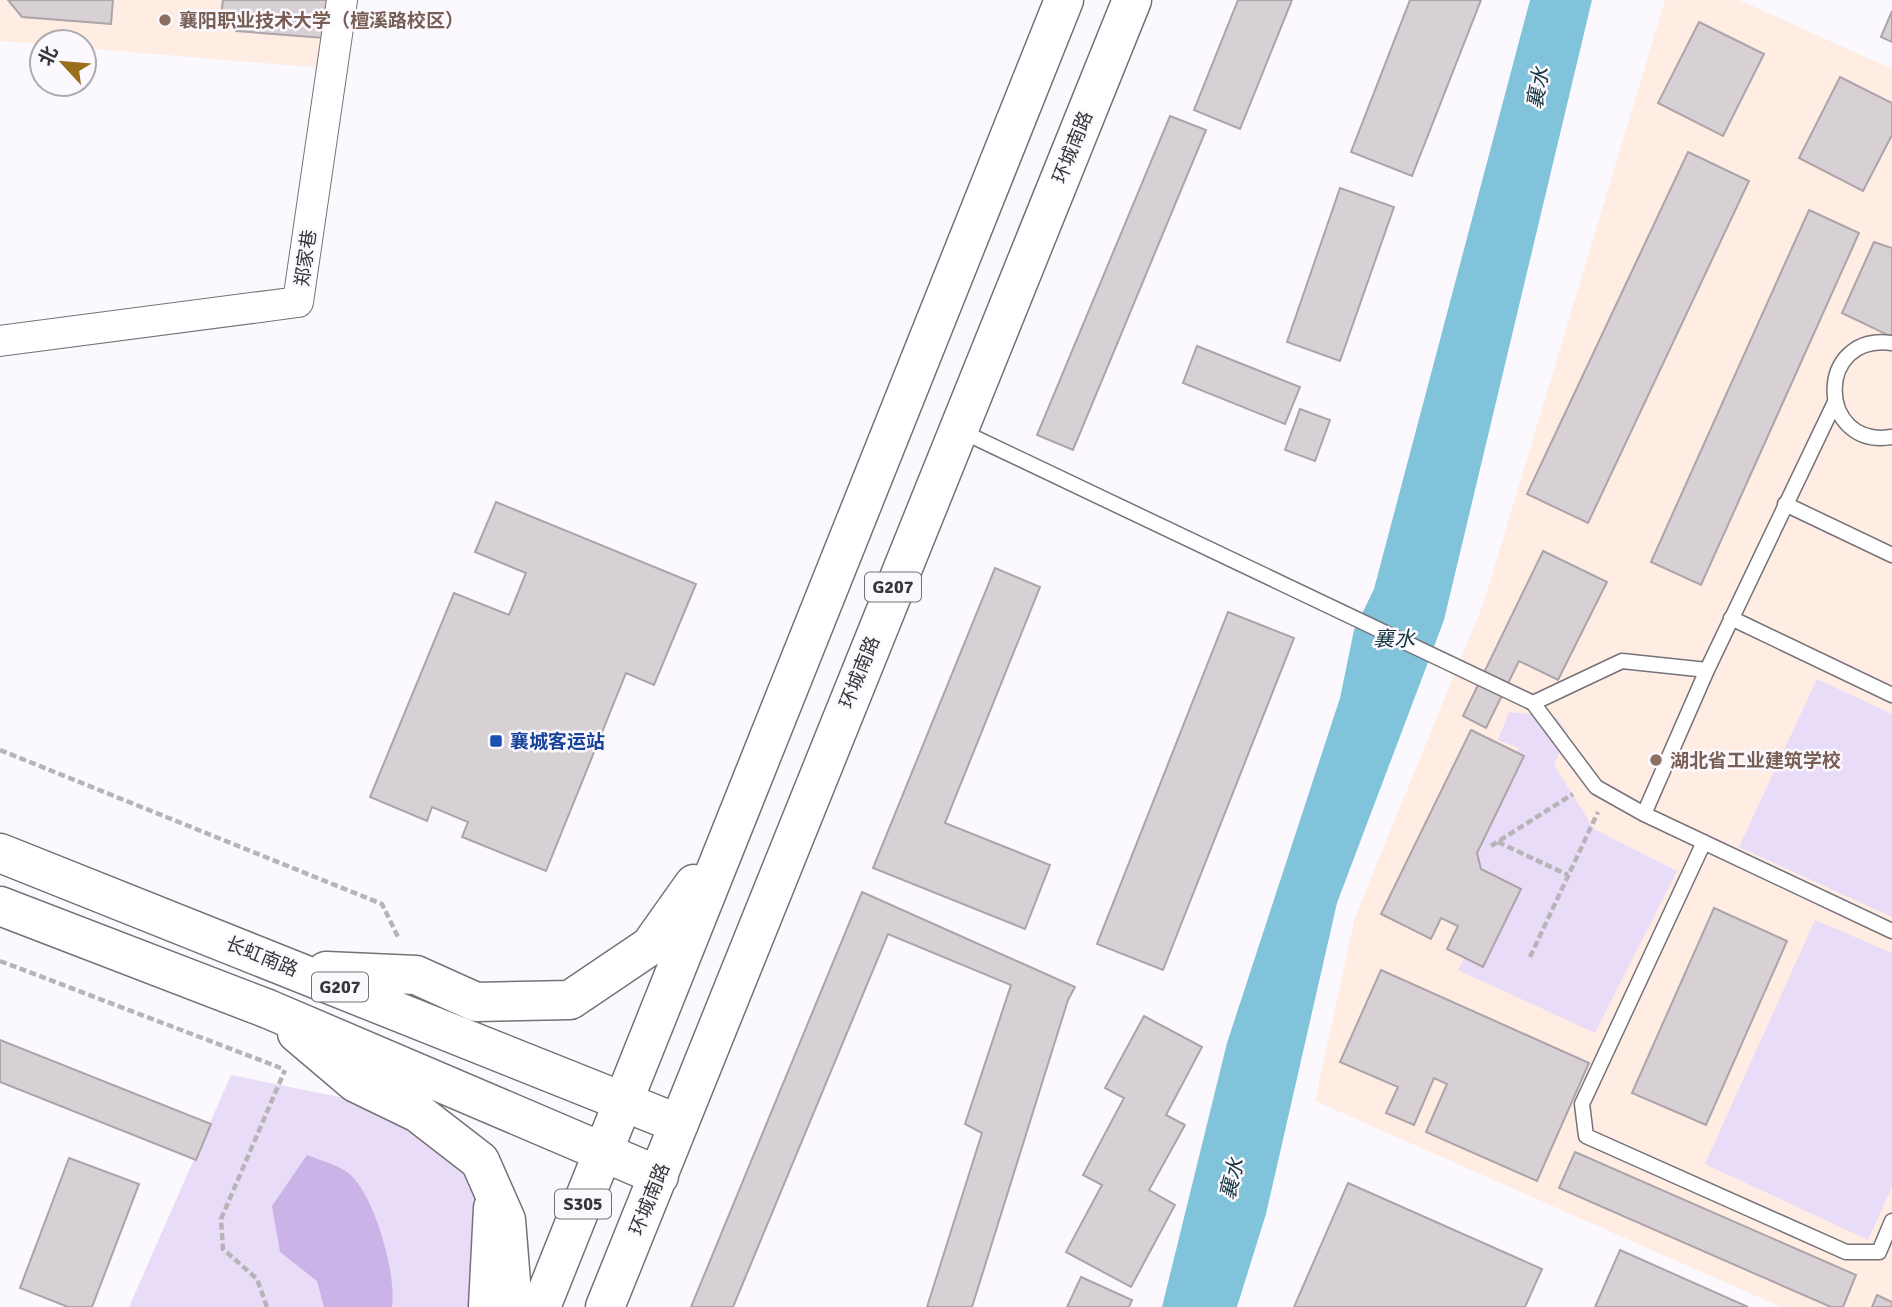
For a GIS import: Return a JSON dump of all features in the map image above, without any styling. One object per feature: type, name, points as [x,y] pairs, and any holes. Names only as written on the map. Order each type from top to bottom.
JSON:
[{"type":"main road","points":[[622,1100],[1064,0]]},
{"type":"main road","name":"环城南路","points":[[605,1307],[1132,0]]},
{"type":"main road","points":[[297,970],[415,975],[476,1002],[570,1000],[650,946],[732,831]]},
{"type":"main road","name":"长虹南路","points":[[0,853],[679,1124]]},
{"type":"main road","name":"G207","points":[[0,906],[268,1009],[659,1176]]},
{"type":"main road","points":[[268,1009],[356,1083],[418,1113],[481,1161],[506,1220],[513,1307]]},
{"type":"main road","name":"S305","points":[[541,1307],[605,1151],[622,1100]]},
{"type":"main road","points":[[488,1307],[494,1192]]},
{"type":"street","name":"郑家巷","points":[[0,341],[298,302],[342,0]]},
{"type":"lane","points":[[1892,343],[1873,342],[1858,347],[1846,357],[1837,370],[1833,386],[1835,402],[1841,416],[1851,428],[1866,436],[1892,437]]},
{"type":"lane","points":[[1644,814],[1731,618],[1835,402]]},
{"type":"lane","points":[[958,429],[1533,703],[1592,782],[1607,793],[1644,814],[1892,931]]},
{"type":"lane","points":[[1785,504],[1892,555]]},
{"type":"lane","points":[[1731,618],[1892,695]]},
{"type":"lane","points":[[1533,703],[1622,661],[1707,670]]},
{"type":"lane","points":[[1704,842],[1582,1104],[1586,1136],[1846,1252],[1879,1252],[1892,1221]]},
{"type":"path","points":[[0,750],[382,904],[415,975]]},
{"type":"path","points":[[1491,846],[1592,782]]},
{"type":"path","points":[[1530,957],[1607,793]]},
{"type":"path","points":[[1498,842],[1568,875]]},
{"type":"path","points":[[0,961],[285,1070],[297,1072]]},
{"type":"path","points":[[267,1307],[257,1279],[223,1249],[221,1219],[285,1070]]},
{"type":"shaded area","name":"襄阳职业技术大学（檀溪路校区）","points":[[0,0],[332,0],[323,68],[98,49],[98,28],[28,28],[28,43],[0,41]]},
{"type":"shaded area","name":"湖北省工业建筑学校","points":[[1665,0],[1739,0],[1892,69],[1892,1307],[1781,1307],[1315,1101],[1355,917],[1484,602]]},
{"type":"shaded area","points":[[1817,679],[1892,714],[1892,917],[1739,847]]},
{"type":"shaded area","points":[[1509,712],[1556,717],[1568,733],[1554,765],[1594,829],[1677,871],[1595,1033],[1458,970],[1499,889],[1476,878],[1468,851],[1519,748],[1498,740]]},
{"type":"shaded area","points":[[1815,920],[1892,953],[1892,1187],[1868,1240],[1705,1164]]},
{"type":"shaded area","points":[[231,1075],[418,1113],[480,1161],[513,1307],[129,1307]]},
{"type":"shaded area","points":[[307,1155],[347,1172],[366,1197],[382,1235],[387,1255],[393,1293],[392,1307],[324,1307],[317,1281],[280,1252],[272,1206]]},
{"type":"water","name":"襄水","points":[[1530,0],[1592,0],[1444,620],[1337,903],[1266,1214],[1237,1307],[1162,1307],[1227,1043],[1340,698],[1354,630],[1374,589]]},
{"type":"building","points":[[8,0],[113,0],[111,24],[22,17]]},
{"type":"building","points":[[223,0],[329,0],[324,38],[236,31],[221,16]]},
{"type":"building","points":[[1238,0],[1292,0],[1240,129],[1194,110]]},
{"type":"building","points":[[1410,0],[1481,0],[1412,176],[1351,152]]},
{"type":"building","points":[[1892,11],[1892,42],[1881,37]]},
{"type":"building","points":[[1699,22],[1764,54],[1723,136],[1658,103]]},
{"type":"building","points":[[1840,77],[1892,103],[1892,135],[1863,191],[1799,158]]},
{"type":"building","points":[[1170,116],[1206,130],[1073,450],[1037,435]]},
{"type":"building","points":[[1688,152],[1749,181],[1588,523],[1527,494]]},
{"type":"building","points":[[1340,188],[1394,207],[1340,361],[1287,342]]},
{"type":"building","points":[[1809,210],[1859,233],[1701,585],[1651,562]]},
{"type":"building","points":[[1874,242],[1892,248],[1892,337],[1842,313]]},
{"type":"building","points":[[1197,346],[1300,387],[1285,424],[1183,383]]},
{"type":"building","points":[[1300,409],[1330,420],[1315,461],[1285,450]]},
{"type":"building","name":"襄城客运站","points":[[496,502],[696,584],[654,685],[626,673],[546,871],[462,837],[468,822],[432,807],[427,821],[370,797],[454,593],[509,615],[526,573],[475,552]]},
{"type":"building","points":[[1543,551],[1607,582],[1558,680],[1519,661],[1486,728],[1463,716]]},
{"type":"building","points":[[995,568],[1040,587],[945,823],[1050,865],[1025,929],[873,868]]},
{"type":"building","points":[[1228,612],[1294,638],[1163,970],[1097,944]]},
{"type":"building","points":[[1471,730],[1524,756],[1477,853],[1481,869],[1521,889],[1483,967],[1447,949],[1458,926],[1441,918],[1431,939],[1381,914]]},
{"type":"building","points":[[862,892],[1075,987],[1068,1000],[972,1307],[927,1307],[982,1133],[965,1124],[1011,985],[888,934],[733,1307],[691,1307]]},
{"type":"building","points":[[1714,908],[1787,941],[1706,1125],[1632,1093]]},
{"type":"building","points":[[1381,970],[1589,1063],[1537,1181],[1426,1132],[1447,1084],[1434,1078],[1414,1125],[1386,1113],[1398,1087],[1340,1062]]},
{"type":"building","points":[[1144,1016],[1202,1047],[1166,1115],[1185,1125],[1149,1190],[1175,1205],[1131,1287],[1066,1252],[1102,1185],[1083,1175],[1124,1098],[1105,1088]]},
{"type":"building","points":[[0,1040],[211,1124],[196,1160],[0,1082]]},
{"type":"building","points":[[1575,1152],[1856,1275],[1843,1307],[1831,1307],[1559,1188]]},
{"type":"building","points":[[69,1158],[139,1184],[92,1307],[68,1307],[20,1288]]},
{"type":"building","points":[[1348,1183],[1542,1269],[1525,1307],[1294,1307]]},
{"type":"building","points":[[1620,1250],[1748,1307],[1595,1307]]},
{"type":"building","points":[[1081,1277],[1132,1300],[1129,1307],[1067,1307]]},
{"type":"building","points":[[1877,1295],[1892,1302],[1892,1307],[1872,1307]]},
{"type":"place","name":"襄阳职业技术大学（檀溪路校区）","points":[[165,20]]},
{"type":"place","name":"襄城客运站","points":[[496,741]]},
{"type":"place","name":"湖北省工业建筑学校","points":[[1656,760]]}]
